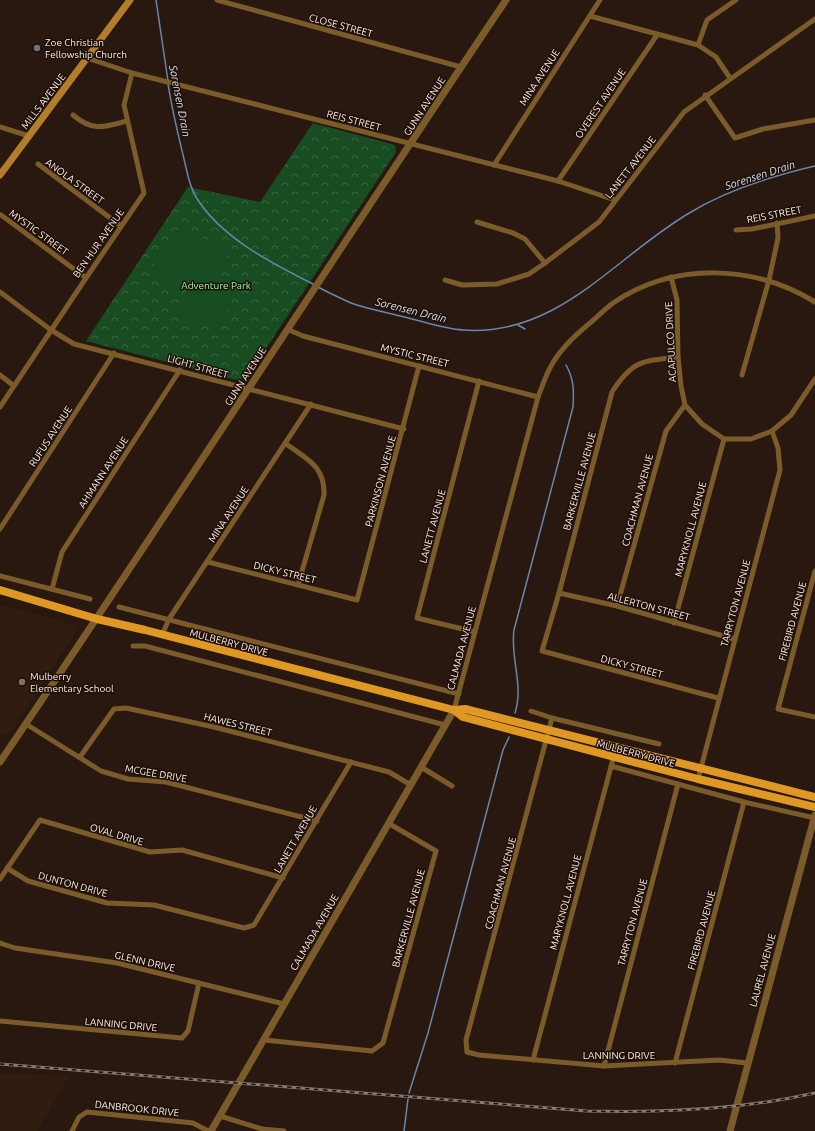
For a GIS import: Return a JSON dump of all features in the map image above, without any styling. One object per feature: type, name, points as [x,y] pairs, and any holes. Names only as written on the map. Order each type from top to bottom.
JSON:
[{"type":"main road","name":"MILLS AVENUE","points":[[0,175],[130,0]]},
{"type":"main road","name":"MULBERRY DRIVE","points":[[0,590],[97,620],[162,635],[454,710],[465,709],[613,757],[815,807]]},
{"type":"main road","name":"MULBERRY DRIVE","points":[[549,735],[616,748],[815,797]]},
{"type":"street","name":"CLOSE STREET","points":[[217,0],[461,67]]},
{"type":"street","name":"GUNN AVENUE","points":[[0,762],[97,620],[248,388],[506,0]]},
{"type":"street","name":"MINA AVENUE","points":[[494,164],[600,0]]},
{"type":"street","points":[[698,44],[707,20],[736,0]]},
{"type":"street","points":[[590,16],[657,35],[698,44],[716,57],[730,78]]},
{"type":"street","name":"LANETT AVENUE","points":[[445,280],[462,285],[497,284],[529,274],[545,263],[599,222],[684,112],[705,95],[815,19]]},
{"type":"street","name":"OVEREST AVENUE","points":[[558,181],[657,35]]},
{"type":"street","name":"REIS STREET","points":[[87,58],[132,73],[410,145],[494,164],[558,181],[615,200]]},
{"type":"street","name":"BEN HUR AVENUE","points":[[0,407],[144,193],[124,105],[132,73]]},
{"type":"street","points":[[705,95],[735,138],[763,129],[815,120]]},
{"type":"street","points":[[73,115],[83,124],[99,128],[127,121]]},
{"type":"street","points":[[0,127],[29,136]]},
{"type":"street","name":"ANOLA STREET","points":[[38,164],[121,226]]},
{"type":"street","name":"MYSTIC STREET","points":[[1,215],[86,278]]},
{"type":"street","name":"REIS STREET","points":[[736,230],[752,229],[815,216]]},
{"type":"street","points":[[477,222],[513,232],[525,239],[545,263]]},
{"type":"street","points":[[742,375],[769,280],[778,238],[777,223]]},
{"type":"street","name":"CALMADA AVENUE","points":[[210,1131],[454,710],[538,397],[550,368],[567,342],[613,303],[645,286],[671,277],[702,273],[734,274],[769,280],[796,290],[815,302]]},
{"type":"street","name":"ACAPULCO DRIVE","points":[[671,277],[677,300],[678,357],[681,386],[685,405]]},
{"type":"street","name":"LIGHT STREET","points":[[0,292],[51,330],[74,344],[114,353],[404,429]]},
{"type":"street","name":"MYSTIC STREET","points":[[287,329],[303,336],[480,380],[538,397]]},
{"type":"street","name":"RUFUS AVENUE","points":[[0,528],[114,353]]},
{"type":"street","name":"BARKERVILLE AVENUE","points":[[542,651],[559,593],[612,392],[624,374],[636,365],[650,360],[678,357]]},
{"type":"street","name":"PARKINSON AVENUE","points":[[357,600],[404,429],[419,366]]},
{"type":"street","name":"AHMANN AVENUE","points":[[52,589],[62,552],[180,370]]},
{"type":"street","points":[[0,375],[14,386]]},
{"type":"street","points":[[685,405],[702,424],[724,439],[751,439],[772,431],[791,415],[815,379]]},
{"type":"street","name":"LANETT AVENUE","points":[[475,632],[417,618],[480,380]]},
{"type":"street","points":[[810,388],[815,394]]},
{"type":"street","name":"MINA AVENUE","points":[[162,635],[169,619],[311,404]]},
{"type":"street","name":"COACHMAN AVENUE","points":[[617,606],[666,431],[685,405]]},
{"type":"street","name":"TARRYTON AVENUE","points":[[698,779],[718,698],[780,470],[778,448],[772,431]]},
{"type":"street","name":"MARYKNOLL AVENUE","points":[[674,623],[724,439]]},
{"type":"street","points":[[285,443],[318,468],[324,481],[324,494],[298,584]]},
{"type":"street","name":"DICKY STREET","points":[[208,562],[357,600]]},
{"type":"street","name":"FIREBIRD AVENUE","points":[[815,571],[778,709],[815,717]]},
{"type":"street","points":[[0,576],[90,599]]},
{"type":"street","name":"ALLERTON STREET","points":[[559,593],[617,606],[734,639]]},
{"type":"street","name":"MULBERRY DRIVE","points":[[119,607],[459,694]]},
{"type":"street","points":[[133,646],[146,646],[445,725]]},
{"type":"street","name":"DICKY STREET","points":[[542,651],[718,698]]},
{"type":"street","name":"HAWES STREET","points":[[80,757],[114,709],[126,708],[214,727],[389,772],[411,785]]},
{"type":"street","points":[[531,711],[552,718],[659,744]]},
{"type":"street","name":"COACHMAN AVENUE","points":[[467,1052],[466,1040],[549,735],[552,718]]},
{"type":"street","name":"MCGEE DRIVE","points":[[26,724],[101,771],[128,779],[166,782],[317,820]]},
{"type":"street","name":"MARYKNOLL AVENUE","points":[[533,1060],[616,748]]},
{"type":"street","name":"LANETT AVENUE","points":[[254,925],[351,762]]},
{"type":"street","points":[[611,766],[744,802],[815,817]]},
{"type":"street","points":[[421,767],[452,786]]},
{"type":"street","name":"TARRYTON AVENUE","points":[[604,1066],[678,784]]},
{"type":"street","name":"FIREBIRD AVENUE","points":[[675,1063],[744,802]]},
{"type":"street","name":"LAUREL AVENUE","points":[[730,1131],[747,1063],[815,817]]},
{"type":"street","name":"OVAL DRIVE","points":[[7,868],[40,820],[150,852],[182,850],[283,878]]},
{"type":"street","name":"BARKERVILLE AVENUE","points":[[264,1040],[372,1051],[383,1043],[436,851],[388,824]]},
{"type":"street","points":[[0,879],[7,868]]},
{"type":"street","name":"DUNTON DRIVE","points":[[7,868],[28,881],[107,902],[154,905],[244,928],[254,925]]},
{"type":"street","name":"GLENN DRIVE","points":[[0,943],[14,948],[117,963],[284,1004]]},
{"type":"street","name":"LANNING DRIVE","points":[[0,1021],[182,1038],[188,1031],[199,983]]},
{"type":"street","name":"LANNING DRIVE","points":[[467,1052],[478,1055],[604,1066],[719,1060],[747,1063]]},
{"type":"street","name":"DANBROOK DRIVE","points":[[72,1131],[79,1116],[87,1112],[192,1122],[210,1131]]},
{"type":"street","points":[[220,1116],[262,1130],[284,1131]]},
{"type":"shaded area","name":"Mulberry Elementary School","points":[[0,605],[76,625],[78,628],[9,735],[0,733]]},
{"type":"shaded area","points":[[0,1073],[69,1076],[37,1131],[0,1131]]},
{"type":"green space","name":"Adventure Park","points":[[313,123],[395,145],[396,152],[247,377],[237,380],[86,341],[188,187],[260,202]]},
{"type":"green space","points":[[186,227],[229,254],[210,274],[195,283],[177,286],[165,283],[148,273],[178,229]]},
{"type":"green space","points":[[217,278],[234,281],[224,325],[218,328],[174,317],[179,301],[188,290],[201,283]]},
{"type":"waterway","name":"Sorensen Drain","points":[[156,0],[168,81]]},
{"type":"waterway","name":"Sorensen Drain","points":[[168,84],[175,122],[190,183],[196,197],[219,225],[234,237],[265,259],[315,285]]},
{"type":"waterway","name":"Sorensen Drain","points":[[318,287],[351,303],[437,326],[463,330],[497,329],[528,321],[557,307],[611,271],[663,230],[705,204],[751,184],[815,166]]},
{"type":"waterway","name":"Sorensen Drain","points":[[518,325],[525,329]]},
{"type":"waterway","points":[[515,713],[518,682],[513,640],[514,630],[573,407],[573,385],[571,375],[566,365]]},
{"type":"waterway","points":[[409,1093],[428,1033],[503,750],[509,737]]},
{"type":"waterway","points":[[404,1131],[408,1099]]},
{"type":"railway","points":[[0,1064],[587,1111],[673,1111],[730,1107],[787,1099],[815,1093]]},
{"type":"place","name":"Zoe Christian Fellowship Church","points":[[37,48]]},
{"type":"place","name":"Mulberry Elementary School","points":[[22,682]]}]
